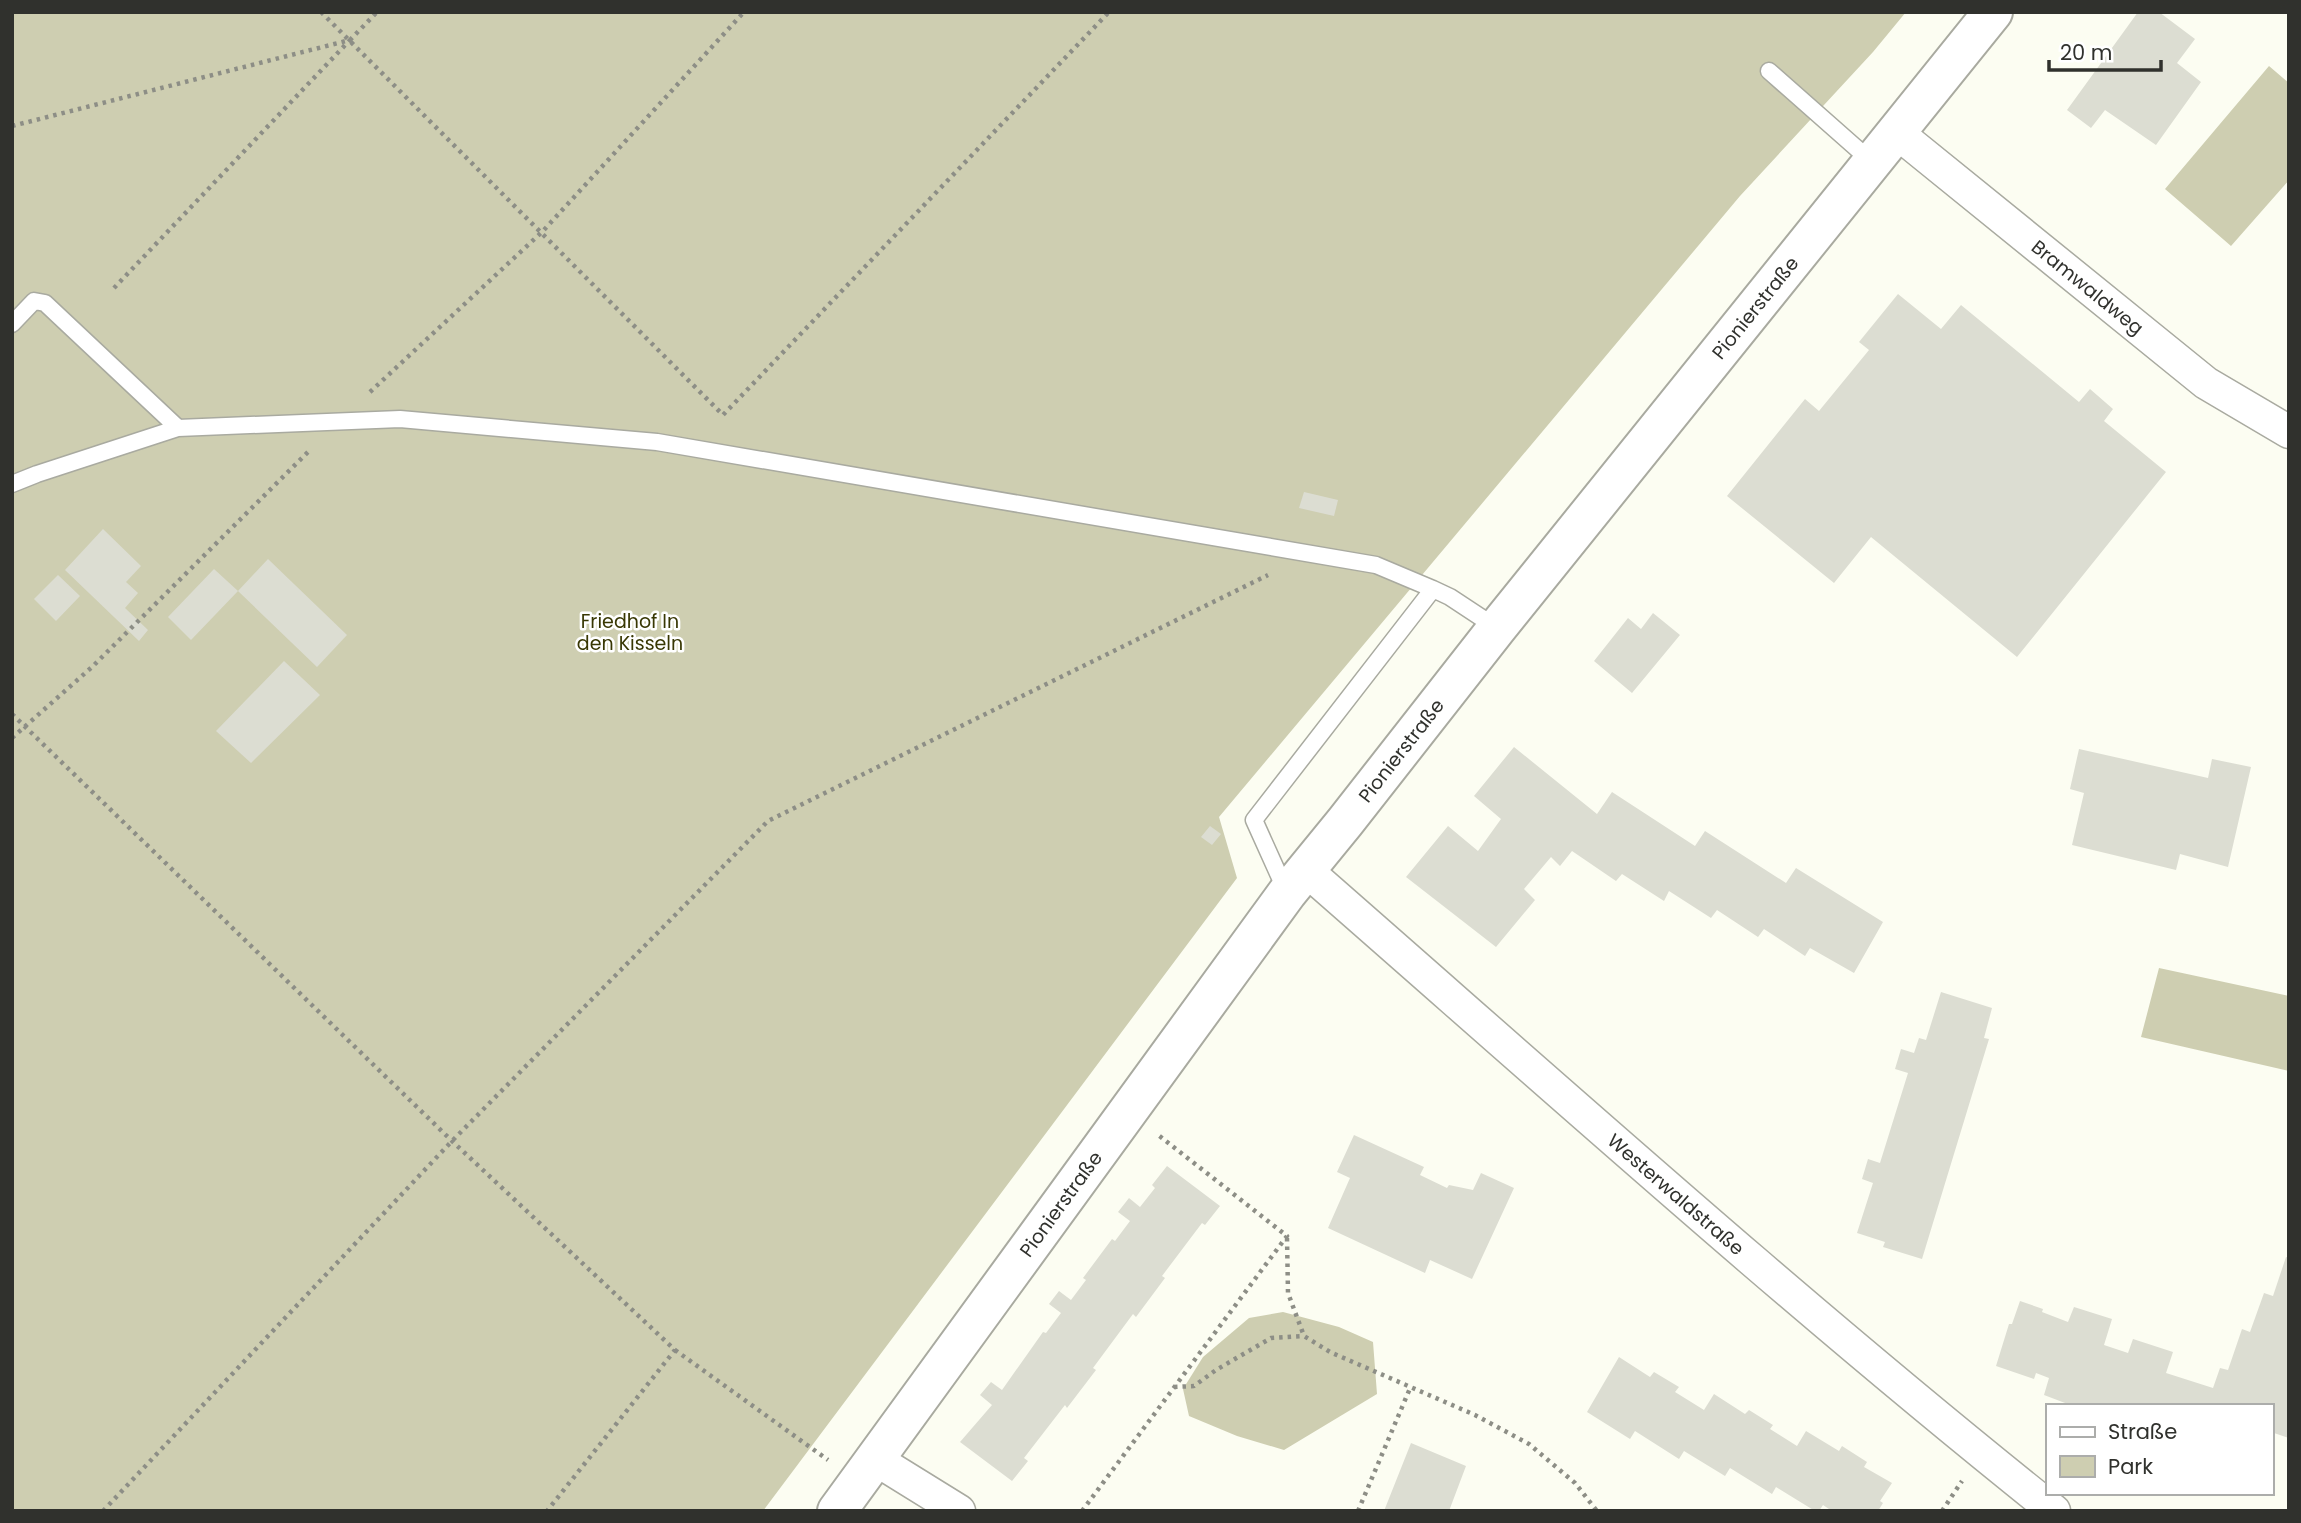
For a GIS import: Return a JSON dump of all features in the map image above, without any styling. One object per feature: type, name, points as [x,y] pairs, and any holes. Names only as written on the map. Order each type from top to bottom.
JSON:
[{"type":"street","name":"Pionierstraße","points":[[857,1484],[1296,881],[1993,12]]},
{"type":"street","name":"Bramwaldweg","points":[[1895,131],[2206,383],[2289,432]]},
{"type":"street","name":"Westerwaldstraße","points":[[1296,881],[2054,1511]]},
{"type":"street","points":[[857,1484],[959,1511]]},
{"type":"lane","points":[[1769,71],[1871,161]]},
{"type":"lane","points":[[12,324],[34,301],[45,303],[178,428]]},
{"type":"lane","points":[[12,484],[178,428],[400,419],[657,442],[1376,565],[1450,597],[1497,628]]},
{"type":"lane","points":[[1296,881],[1254,820],[1433,589]]},
{"type":"path","points":[[321,12],[723,415],[1109,12]]},
{"type":"path","points":[[114,288],[377,12]]},
{"type":"path","points":[[12,738],[92,667],[341,420],[542,233],[744,12]]},
{"type":"path","points":[[12,126],[350,40]]},
{"type":"path","points":[[103,1511],[452,1141],[768,821],[1310,554]]},
{"type":"path","points":[[12,714],[452,1141],[674,1350],[857,1484]]},
{"type":"path","points":[[1154,1131],[1287,1236]]},
{"type":"path","points":[[1287,1236],[1288,1293],[1304,1336]]},
{"type":"path","points":[[1082,1511],[1287,1236]]},
{"type":"path","points":[[1174,1387],[1194,1386],[1271,1338],[1304,1336],[1331,1353],[1475,1415],[1529,1444],[1575,1483],[1597,1511]]},
{"type":"path","points":[[547,1511],[674,1350]]},
{"type":"path","points":[[1358,1511],[1411,1386]]},
{"type":"path","points":[[1942,1511],[1962,1481]]},
{"type":"green space","name":"Friedhof In den Kisseln","points":[[12,12],[1906,12],[1873,52],[1740,196],[1219,817],[1237,878],[763,1511],[12,1511]]},
{"type":"green space","points":[[2269,66],[2289,83],[2289,180],[2231,246],[2165,189]]},
{"type":"green space","points":[[2159,968],[2289,996],[2289,1071],[2141,1037]]},
{"type":"green space","points":[[1283,1312],[1339,1327],[1373,1342],[1377,1394],[1284,1450],[1237,1436],[1189,1416],[1183,1389],[1203,1357],[1249,1318]]},
{"type":"building","points":[[2138,12],[2159,12],[2195,39],[2177,63],[2201,82],[2156,145],[2105,110],[2091,128],[2067,110]]},
{"type":"building","points":[[1898,294],[1941,329],[1961,305],[2079,402],[2090,389],[2113,409],[2104,421],[2166,472],[2017,657],[1871,537],[1834,583],[1727,496],[1805,399],[1819,411],[1869,350],[1859,342]]},
{"type":"building","points":[[1304,492],[1338,500],[1334,516],[1299,508]]},
{"type":"building","points":[[103,529],[141,566],[126,582],[138,593],[125,608],[148,630],[139,641],[65,570]]},
{"type":"building","points":[[268,559],[347,635],[317,667],[238,591]]},
{"type":"building","points":[[214,569],[238,591],[191,640],[168,617]]},
{"type":"building","points":[[58,575],[80,596],[56,621],[34,599]]},
{"type":"building","points":[[1653,613],[1680,635],[1632,693],[1594,661],[1628,618],[1641,629]]},
{"type":"building","points":[[284,661],[320,695],[251,763],[216,731]]},
{"type":"building","points":[[1514,747],[1597,814],[1612,792],[1695,846],[1705,831],[1786,883],[1796,868],[1883,922],[1854,973],[1810,948],[1805,956],[1764,929],[1758,937],[1717,910],[1711,918],[1669,891],[1664,901],[1622,874],[1616,881],[1572,851],[1560,866],[1551,857],[1524,889],[1535,900],[1496,947],[1406,877],[1448,826],[1478,851],[1501,819],[1474,796]]},
{"type":"building","points":[[2079,749],[2208,778],[2212,759],[2251,767],[2228,867],[2180,854],[2176,870],[2072,845],[2084,793],[2070,789]]},
{"type":"building","points":[[1210,826],[1221,834],[1212,845],[1201,837]]},
{"type":"building","points":[[1941,992],[1992,1008],[1984,1038],[1989,1039],[1922,1259],[1883,1247],[1885,1242],[1857,1233],[1873,1183],[1862,1179],[1868,1159],[1880,1163],[1908,1073],[1895,1069],[1901,1049],[1914,1053],[1919,1038],[1926,1040]]},
{"type":"building","points":[[1354,1135],[1424,1167],[1420,1175],[1447,1188],[1449,1185],[1473,1190],[1481,1173],[1514,1188],[1472,1279],[1430,1260],[1425,1273],[1328,1228],[1350,1178],[1337,1172]]},
{"type":"building","points":[[1167,1166],[1220,1206],[1205,1225],[1202,1223],[1162,1276],[1165,1278],[1136,1317],[1133,1314],[1093,1368],[1096,1370],[1024,1458],[1028,1461],[1012,1481],[960,1442],[992,1405],[980,1395],[991,1382],[1002,1390],[1043,1332],[1046,1333],[1061,1313],[1049,1304],[1059,1291],[1071,1300],[1086,1280],[1083,1278],[1112,1239],[1115,1241],[1130,1221],[1118,1212],[1129,1198],[1140,1207]]},
{"type":"building","points":[[2286,1257],[2289,1258],[2289,1438],[2273,1433],[2273,1404],[2068,1404],[2044,1395],[2049,1378],[2036,1373],[2034,1379],[1996,1366],[2009,1324],[2012,1324],[2020,1301],[2068,1322],[2074,1307],[2112,1319],[2104,1345],[2128,1353],[2133,1339],[2173,1352],[2166,1373],[2213,1388],[2220,1368],[2228,1370],[2242,1329],[2250,1332],[2264,1293],[2273,1296]]},
{"type":"building","points":[[1619,1357],[1650,1377],[1654,1372],[1679,1387],[1675,1392],[1704,1410],[1714,1394],[1745,1414],[1749,1410],[1773,1425],[1770,1429],[1797,1446],[1806,1431],[1839,1451],[1842,1446],[1867,1462],[1864,1467],[1892,1483],[1880,1501],[1883,1503],[1878,1511],[1832,1511],[1823,1505],[1819,1511],[1815,1511],[1776,1487],[1772,1494],[1730,1468],[1725,1476],[1684,1451],[1679,1459],[1635,1431],[1630,1439],[1587,1412]]},
{"type":"building","points":[[1411,1443],[1466,1466],[1449,1511],[1384,1511]]}]
